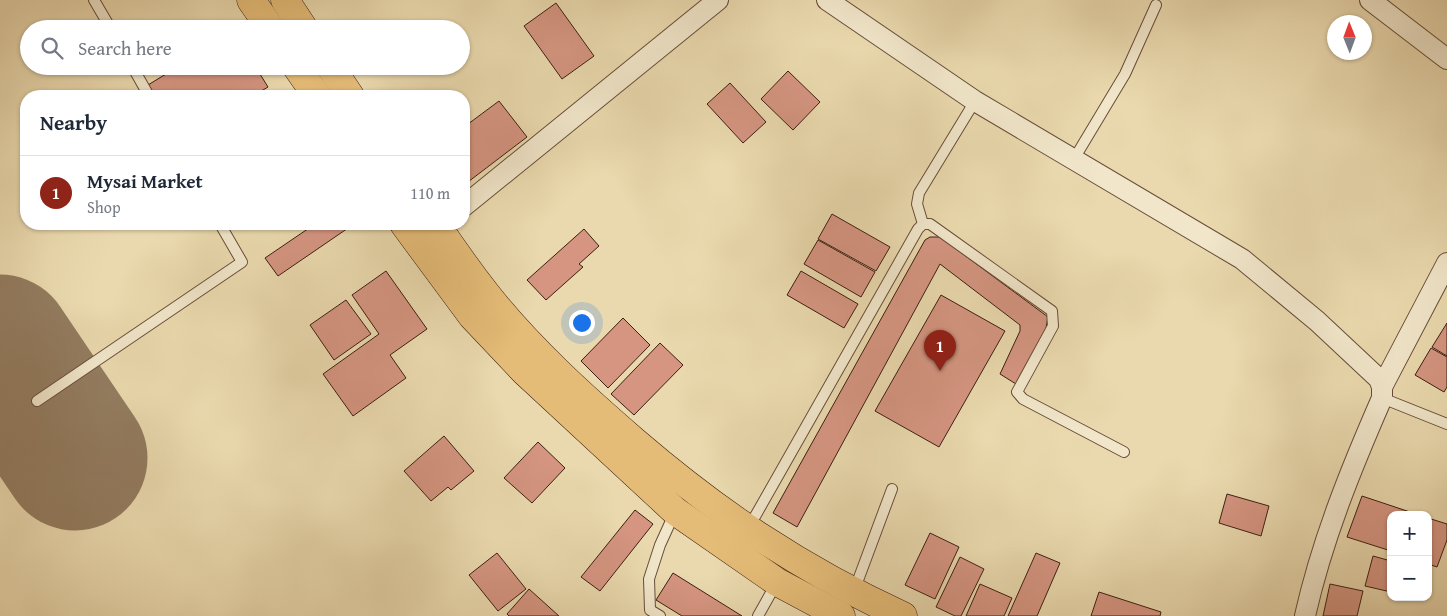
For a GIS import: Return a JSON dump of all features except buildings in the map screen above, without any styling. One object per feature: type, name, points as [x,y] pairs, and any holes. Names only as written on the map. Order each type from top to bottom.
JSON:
[{"type":"highway","points":[[251,0],[265,20]]},
{"type":"highway","points":[[285,0],[298,20]]},
{"type":"highway","points":[[302,75],[313,90]]},
{"type":"highway","points":[[336,75],[346,90]]},
{"type":"highway","points":[[429,230],[472,316],[524,371],[675,512],[777,582],[842,610],[903,616]]},
{"type":"highway","points":[[430,230],[487,295],[586,400],[689,488],[747,530],[798,563],[842,610]]},
{"type":"street","points":[[470,201],[718,0]]},
{"type":"street","points":[[827,0],[975,101],[1242,259],[1318,321],[1378,379],[1382,393]]},
{"type":"street","points":[[1370,0],[1447,59]]},
{"type":"street","points":[[1305,616],[1316,568],[1345,484],[1382,393],[1447,263]]},
{"type":"lane","points":[[94,0],[106,20]]},
{"type":"lane","points":[[1074,159],[1126,74],[1156,5]]},
{"type":"lane","points":[[137,75],[146,90]]},
{"type":"lane","points":[[923,224],[917,204],[919,193],[975,101]]},
{"type":"lane","points":[[747,530],[918,229],[923,224],[930,224],[1052,311],[1053,326],[1018,392],[1023,399],[1124,452]]},
{"type":"lane","points":[[37,401],[242,262],[223,230]]},
{"type":"lane","points":[[1382,393],[1447,424]]},
{"type":"lane","points":[[842,610],[892,489]]},
{"type":"lane","points":[[660,616],[650,610],[649,579],[675,512]]},
{"type":"lane","points":[[758,616],[777,582]]},
{"type":"runway","points":[[0,347],[75,458]]},
{"type":"place","name":"Mysai Market","points":[[940,371]]}]
